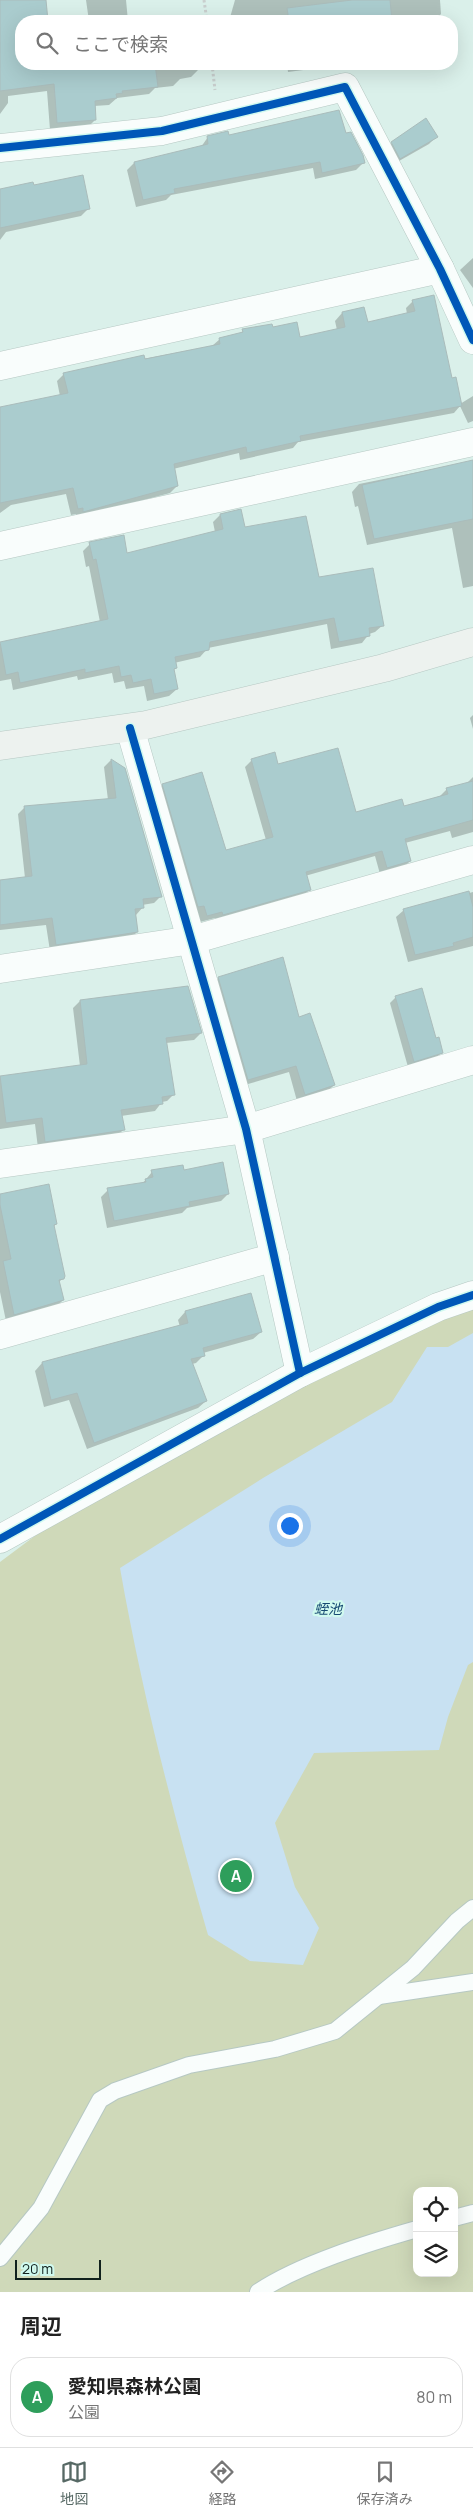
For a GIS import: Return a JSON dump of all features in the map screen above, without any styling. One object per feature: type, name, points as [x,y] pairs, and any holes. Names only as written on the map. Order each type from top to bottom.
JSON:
[{"type":"street","points":[[0,148],[162,130],[345,87],[440,269],[473,340]]},
{"type":"street","points":[[0,366],[440,269]]},
{"type":"street","points":[[0,546],[473,442]]},
{"type":"street","points":[[0,746],[130,728],[384,668],[473,642]]},
{"type":"street","points":[[130,728],[246,1129],[300,1373]]},
{"type":"street","points":[[0,969],[192,940],[473,860]]},
{"type":"street","points":[[0,1164],[246,1129],[473,1060]]},
{"type":"street","points":[[0,1335],[275,1257]]},
{"type":"street","points":[[0,1539],[300,1373],[438,1307],[473,1295]]},
{"type":"lane","points":[[0,2258],[41,2208],[100,2100],[115,2091],[189,2065],[275,2048],[335,2031],[413,1968],[457,1921],[473,1908]]},
{"type":"lane","points":[[378,1996],[473,1982]]},
{"type":"lane","points":[[458,2217],[473,2213]]},
{"type":"lane","points":[[258,2292],[280,2278],[387,2237],[413,2229]]},
{"type":"path","points":[[204,0],[206,15]]},
{"type":"green space","points":[[473,1304],[473,2292],[0,2292],[0,1562],[83,1500],[302,1383]]},
{"type":"water","name":"蛭池","points":[[473,1333],[473,1662],[468,1665],[448,1717],[439,1750],[314,1753],[275,1823],[295,1887],[319,1928],[303,1965],[250,1961],[208,1935],[159,1753],[138,1661],[120,1568],[263,1478],[392,1402],[427,1347],[448,1347]]},
{"type":"building","points":[[0,0],[46,0],[47,15],[15,15],[15,70],[156,70],[158,87],[122,91],[123,93],[116,94],[117,98],[95,101],[96,120],[57,123],[54,84],[0,91]]},
{"type":"building","points":[[352,0],[390,0],[391,15],[288,15],[287,8]]},
{"type":"building","points":[[339,110],[346,133],[351,132],[365,163],[322,173],[320,162],[174,189],[175,193],[143,200],[134,162],[208,144],[207,136],[228,131],[229,135]]},
{"type":"building","points":[[426,118],[438,137],[400,159],[391,142]]},
{"type":"building","points":[[83,175],[90,209],[0,228],[0,189],[33,182],[34,185]]},
{"type":"building","points":[[434,295],[452,378],[456,377],[462,406],[300,436],[301,441],[247,453],[246,447],[174,464],[178,486],[83,512],[83,508],[78,509],[73,488],[0,503],[0,407],[68,393],[63,373],[144,355],[145,359],[220,344],[219,338],[243,332],[242,329],[272,324],[273,327],[297,322],[300,337],[345,327],[342,312],[364,307],[368,322],[415,311],[412,300]]},
{"type":"building","points":[[473,460],[473,519],[374,539],[362,485]]},
{"type":"building","points":[[241,509],[245,527],[306,516],[319,577],[373,568],[384,626],[369,628],[370,636],[339,642],[334,618],[210,642],[209,650],[175,657],[177,668],[174,669],[178,689],[154,694],[151,679],[133,683],[131,675],[121,677],[119,666],[85,673],[85,669],[20,683],[18,672],[6,675],[0,642],[108,619],[96,559],[93,560],[89,542],[124,535],[127,553],[223,529],[220,514]]},
{"type":"building","points":[[338,748],[356,812],[402,799],[404,806],[448,794],[446,788],[473,781],[473,820],[405,839],[411,861],[387,868],[382,851],[306,872],[311,890],[223,915],[222,912],[207,916],[204,906],[198,907],[162,784],[202,772],[226,850],[273,837],[251,759],[275,752],[278,764]]},
{"type":"building","points":[[111,759],[125,768],[162,897],[143,899],[144,908],[135,909],[138,932],[56,945],[52,918],[0,925],[0,880],[32,876],[24,806],[116,798]]},
{"type":"building","points":[[469,891],[473,907],[473,937],[453,943],[454,946],[415,955],[403,909]]},
{"type":"building","points":[[283,957],[299,1017],[310,1013],[335,1085],[305,1095],[296,1066],[248,1080],[218,977]]},
{"type":"building","points":[[188,986],[202,1033],[166,1038],[175,1095],[162,1097],[163,1104],[121,1110],[125,1130],[45,1142],[42,1118],[6,1123],[0,1076],[87,1064],[80,1000]]},
{"type":"building","points":[[422,988],[436,1038],[439,1037],[443,1053],[414,1062],[395,996]]},
{"type":"building","points":[[223,1162],[229,1194],[189,1202],[190,1206],[114,1221],[107,1188],[146,1182],[145,1179],[153,1177],[151,1170],[183,1165],[184,1170]]},
{"type":"building","points":[[49,1184],[57,1224],[54,1225],[65,1276],[64,1279],[59,1280],[64,1300],[14,1315],[3,1261],[11,1259],[0,1205],[0,1194]]},
{"type":"building","points":[[251,1293],[262,1332],[203,1348],[205,1356],[191,1359],[207,1401],[94,1443],[77,1393],[51,1400],[42,1362],[188,1323],[185,1311]]},
{"type":"cycle path","points":[[0,148],[162,131],[345,87],[440,269],[473,340]]},
{"type":"cycle path","points":[[130,728],[246,1129],[300,1373]]},
{"type":"cycle path","points":[[0,1539],[300,1373],[438,1307],[473,1295]]},
{"type":"place","name":"愛知県森林公園","points":[[236,1876]]}]
